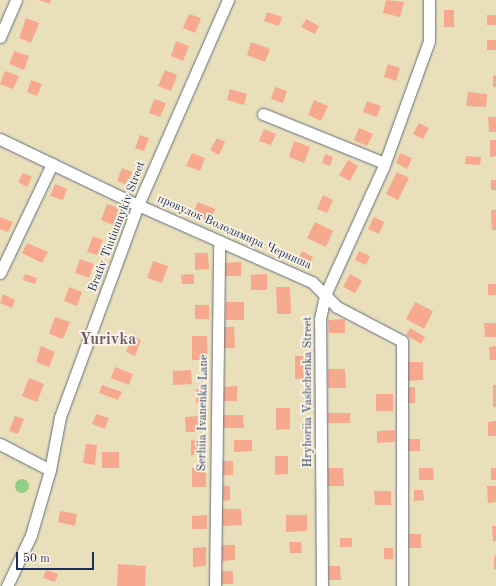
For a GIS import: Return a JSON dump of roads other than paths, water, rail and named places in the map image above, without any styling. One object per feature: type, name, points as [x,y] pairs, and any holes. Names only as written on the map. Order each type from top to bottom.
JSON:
[{"type":"street","points":[[0,37],[16,0]]},
{"type":"street","name":"Brativ Tiutiunnykiv Street","points":[[8,586],[31,535],[50,470],[60,417],[138,205],[228,0]]},
{"type":"street","name":"Hryhoriia Vashchenka Street","points":[[322,586],[320,319],[325,295],[384,163],[429,41],[429,0]]},
{"type":"street","points":[[263,114],[384,163]]},
{"type":"street","name":"провулок Володимира Черниша","points":[[0,138],[138,205],[312,282],[337,306],[402,341],[402,586]]},
{"type":"street","points":[[0,273],[52,164]]},
{"type":"street","name":"Serhiia Ivanenka Lane","points":[[215,586],[219,241]]},
{"type":"street","points":[[0,444],[50,470]]},
{"type":"district","name":"Yurivka","points":[[108,340]]}]
